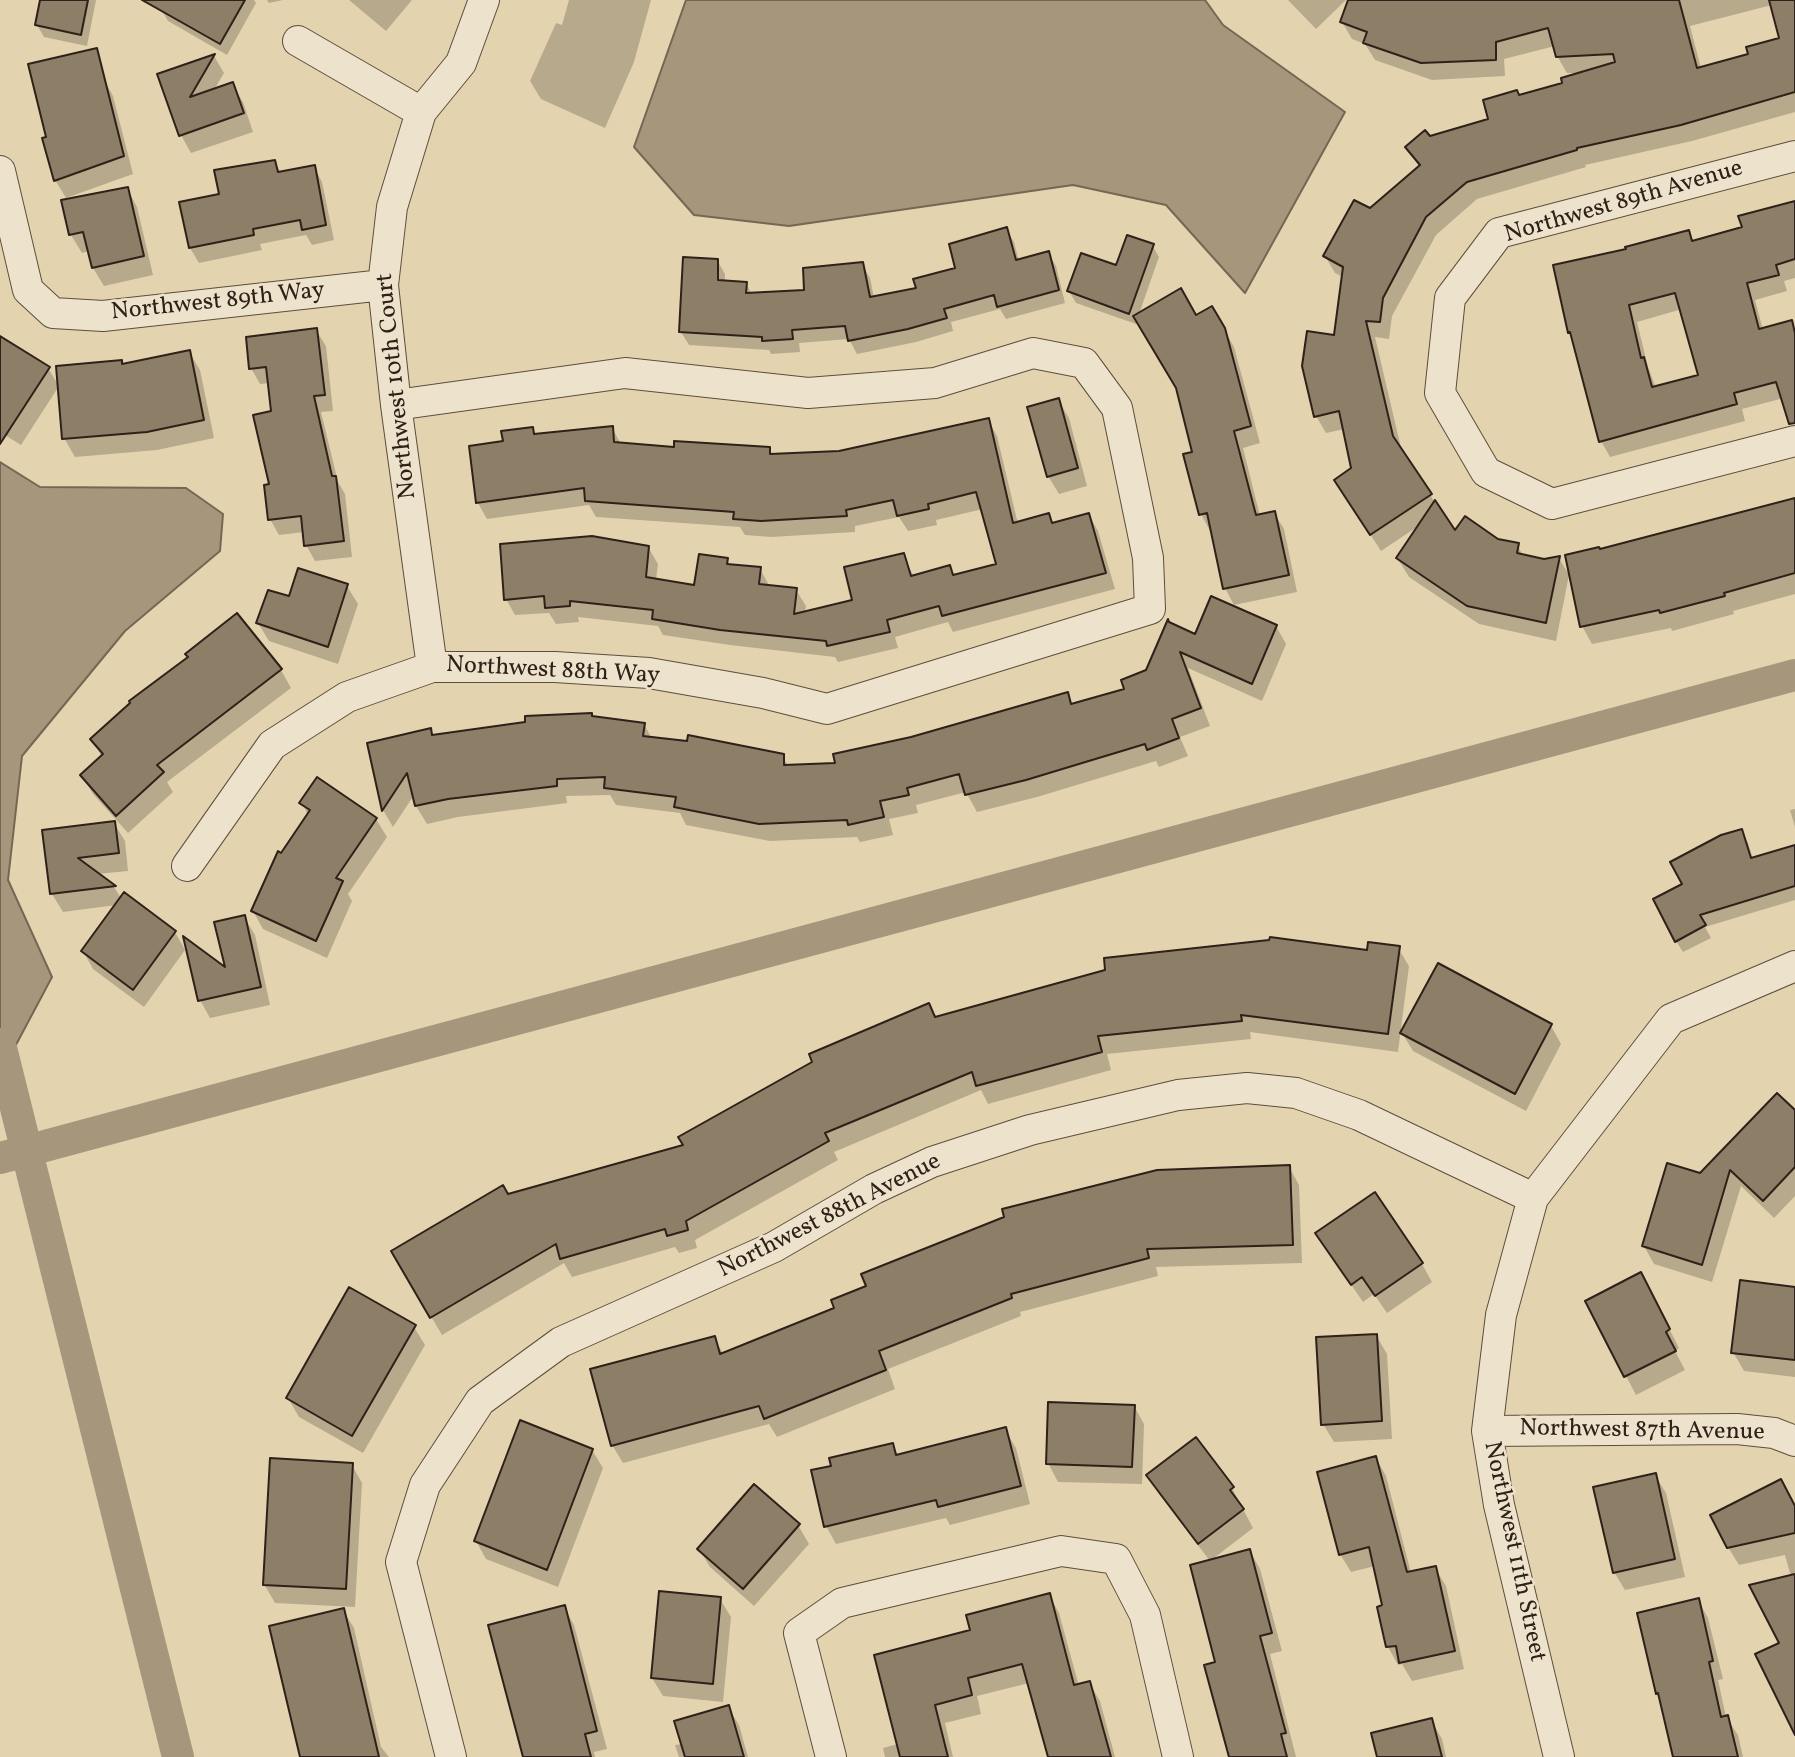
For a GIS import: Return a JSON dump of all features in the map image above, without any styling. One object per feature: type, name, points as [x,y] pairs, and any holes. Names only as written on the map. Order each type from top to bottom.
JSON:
[{"type":"street","name":"Northwest 10th Court","points":[[432,667],[396,405],[383,285],[392,207],[421,112],[461,63],[484,0]]},
{"type":"street","points":[[298,41],[421,112]]},
{"type":"street","name":"Northwest 89th Avenue","points":[[1795,156],[1499,233],[1451,298],[1440,393],[1486,472],[1552,504],[1795,442]]},
{"type":"street","name":"Northwest 89th Way","points":[[0,172],[28,290],[53,313],[103,316],[383,285]]},
{"type":"street","name":"Northwest 88th Way","points":[[187,866],[272,745],[347,697],[432,667],[555,667],[649,673],[763,693],[827,709],[1150,609],[1148,558],[1117,408],[1084,363],[1033,353],[935,383],[808,393],[625,373],[396,405]]},
{"type":"street","name":"Northwest 11th Street","points":[[1559,1757],[1499,1505],[1487,1431],[1501,1315],[1533,1198],[1671,1019],[1795,966]]},
{"type":"street","name":"Northwest 88th Avenue","points":[[451,1757],[401,1562],[425,1485],[480,1401],[561,1342],[774,1247],[874,1189],[932,1162],[1030,1130],[1178,1096],[1247,1088],[1296,1093],[1359,1115],[1533,1198]]},
{"type":"street","name":"Northwest 87th Avenue","points":[[1487,1431],[1737,1429],[1774,1433],[1795,1441]]},
{"type":"street","points":[[831,1757],[799,1633],[842,1603],[1061,1551],[1116,1559],[1145,1615],[1178,1757]]},
{"type":"shaded area","points":[[686,0],[1205,0],[1223,25],[1345,112],[1245,293],[1166,205],[1073,185],[789,226],[694,215],[634,147]]},
{"type":"shaded area","points":[[0,462],[40,487],[186,488],[223,514],[220,551],[125,631],[22,756],[8,880],[52,977],[0,1075]]},
{"type":"building","points":[[40,0],[88,0],[81,35],[35,25]]},
{"type":"building","points":[[142,0],[245,0],[220,44]]},
{"type":"building","points":[[1348,0],[1679,0],[1697,68],[1748,54],[1746,47],[1779,38],[1769,0],[1795,0],[1795,92],[1681,125],[1577,148],[1467,182],[1426,217],[1383,298],[1380,322],[1366,321],[1393,436],[1432,494],[1370,535],[1334,480],[1351,468],[1339,411],[1314,417],[1302,366],[1307,331],[1334,335],[1343,267],[1323,256],[1354,200],[1370,208],[1420,165],[1405,147],[1425,130],[1430,136],[1488,119],[1483,100],[1517,90],[1519,95],[1562,83],[1561,78],[1615,62],[1613,54],[1556,57],[1548,28],[1496,42],[1496,60],[1421,63],[1363,43],[1367,32],[1340,22]]},
{"type":"building","points":[[97,48],[124,156],[54,181],[42,138],[46,137],[28,64]]},
{"type":"building","points":[[215,54],[190,97],[233,82],[244,113],[179,136],[157,74]]},
{"type":"building","points":[[275,160],[278,172],[315,165],[326,225],[302,230],[300,220],[253,229],[254,235],[189,248],[179,202],[219,194],[214,170]]},
{"type":"building","points":[[128,187],[144,256],[92,268],[83,232],[69,235],[61,200]]},
{"type":"building","points":[[1795,201],[1795,259],[1776,265],[1779,275],[1747,283],[1759,329],[1792,320],[1795,333],[1795,423],[1789,424],[1776,382],[1734,393],[1737,404],[1599,442],[1570,332],[1568,333],[1553,265],[1626,249],[1625,247],[1689,230],[1692,241],[1742,227],[1738,216]],"holes":[[[1675,293],[1698,375],[1652,387],[1644,357],[1641,358],[1629,305]]]},
{"type":"building","points":[[1007,227],[1016,260],[1049,251],[1059,290],[997,307],[994,295],[944,309],[947,318],[848,341],[845,326],[792,330],[793,339],[762,341],[762,337],[679,332],[683,257],[718,259],[718,280],[747,282],[746,293],[804,290],[803,268],[863,262],[870,297],[916,288],[913,279],[955,268],[949,244]]},
{"type":"building","points":[[1127,235],[1154,244],[1129,314],[1067,291],[1081,253],[1116,265]]},
{"type":"building","points":[[1181,288],[1196,315],[1212,306],[1225,328],[1251,426],[1234,431],[1256,515],[1275,511],[1289,575],[1223,589],[1207,513],[1199,515],[1183,454],[1192,452],[1176,388],[1133,316]]},
{"type":"building","points":[[317,328],[325,395],[314,396],[332,476],[336,476],[344,541],[304,546],[301,516],[268,520],[264,485],[269,484],[253,415],[271,411],[266,367],[249,369],[246,337]]},
{"type":"building","points":[[0,336],[50,367],[0,444]]},
{"type":"building","points":[[190,350],[204,420],[147,432],[62,439],[56,366],[122,360],[122,364]]},
{"type":"building","points":[[1059,398],[1078,468],[1047,477],[1027,407]]},
{"type":"building","points":[[989,418],[1013,523],[1049,513],[1052,523],[1089,513],[1106,573],[942,616],[939,606],[887,620],[890,632],[827,646],[826,641],[720,630],[652,619],[653,610],[570,601],[570,606],[545,608],[544,596],[504,600],[500,544],[592,536],[649,546],[646,577],[694,585],[699,554],[728,558],[727,564],[761,567],[759,584],[797,588],[794,614],[852,600],[844,567],[904,553],[911,576],[950,565],[953,575],[996,564],[976,492],[928,504],[929,509],[897,516],[893,500],[846,510],[847,516],[761,521],[733,519],[734,512],[585,501],[584,488],[476,503],[469,446],[503,441],[501,431],[533,427],[534,434],[613,426],[614,442],[674,447],[674,441],[770,447],[770,454],[839,451]]},
{"type":"building","points":[[1795,498],[1795,573],[1724,593],[1725,596],[1660,613],[1659,610],[1580,627],[1565,555],[1599,547],[1600,549]]},
{"type":"building","points":[[1435,500],[1455,530],[1465,516],[1498,539],[1519,543],[1517,553],[1544,559],[1560,556],[1546,623],[1467,606],[1396,558]]},
{"type":"building","points":[[298,568],[348,584],[328,647],[256,623],[268,590],[289,596]]},
{"type":"building","points":[[1211,596],[1277,625],[1252,684],[1180,652],[1201,708],[1172,719],[1179,738],[1147,750],[1145,744],[1026,780],[965,795],[959,774],[907,788],[909,795],[880,801],[884,817],[848,825],[847,820],[759,824],[674,807],[676,797],[604,788],[605,777],[557,779],[557,786],[448,799],[415,806],[407,773],[382,811],[367,743],[431,728],[432,735],[525,722],[525,716],[592,713],[592,716],[645,723],[643,736],[687,741],[688,735],[784,754],[784,765],[835,763],[833,754],[911,737],[1068,692],[1071,704],[1124,689],[1121,680],[1146,670],[1168,619],[1169,622],[1195,634]]},
{"type":"building","points":[[237,613],[282,669],[157,765],[164,772],[116,816],[80,775],[103,754],[90,739],[130,703],[129,701],[188,657],[185,654]]},
{"type":"building","points":[[317,777],[377,818],[336,878],[343,881],[316,941],[251,911],[278,851],[281,853],[310,810],[299,803]]},
{"type":"building","points":[[115,821],[119,853],[78,858],[116,886],[50,894],[42,830]]},
{"type":"building","points":[[1742,829],[1751,858],[1795,845],[1795,886],[1700,915],[1706,925],[1675,942],[1653,899],[1682,884],[1670,862],[1721,835]]},
{"type":"building","points":[[124,892],[176,931],[133,990],[81,951]]},
{"type":"building","points":[[245,915],[261,987],[198,1001],[183,936],[225,967],[214,922]]},
{"type":"building","points":[[1270,937],[1367,950],[1368,942],[1400,946],[1388,1034],[1241,1015],[1242,1021],[1098,1036],[1102,1052],[976,1086],[972,1072],[825,1133],[829,1141],[686,1221],[688,1230],[667,1236],[665,1229],[560,1259],[556,1244],[430,1318],[391,1251],[503,1185],[508,1194],[683,1145],[678,1137],[812,1062],[809,1054],[929,1003],[935,1017],[1105,970],[1104,958],[1269,940]]},
{"type":"building","points":[[1438,963],[1552,1024],[1515,1094],[1400,1033]]},
{"type":"building","points":[[1777,1093],[1795,1110],[1795,1167],[1763,1201],[1730,1170],[1702,1265],[1642,1246],[1667,1163],[1700,1173]]},
{"type":"building","points":[[1290,1165],[1293,1245],[1147,1249],[1149,1258],[1011,1294],[1012,1298],[879,1351],[886,1370],[764,1419],[759,1406],[611,1446],[590,1369],[715,1336],[720,1354],[834,1308],[831,1300],[866,1286],[861,1274],[1004,1217],[1002,1209],[1157,1170]]},
{"type":"building","points":[[1375,1192],[1423,1263],[1375,1296],[1362,1277],[1351,1285],[1315,1233]]},
{"type":"building","points":[[1641,1272],[1670,1329],[1666,1332],[1676,1351],[1624,1377],[1585,1301]]},
{"type":"building","points":[[1740,1280],[1795,1287],[1795,1360],[1731,1353]]},
{"type":"building","points":[[349,1287],[416,1325],[352,1436],[286,1398]]},
{"type":"building","points":[[1377,1334],[1382,1421],[1321,1425],[1316,1337]]},
{"type":"building","points":[[1048,1402],[1135,1405],[1132,1467],[1046,1464]]},
{"type":"building","points":[[520,1420],[593,1449],[547,1570],[474,1541]]},
{"type":"building","points":[[1006,1427],[1021,1486],[938,1507],[936,1500],[824,1527],[811,1470],[831,1466],[829,1458],[893,1443],[896,1455]]},
{"type":"building","points":[[1196,1437],[1234,1487],[1230,1490],[1244,1509],[1198,1544],[1146,1475]]},
{"type":"building","points":[[1376,1456],[1407,1572],[1436,1566],[1455,1651],[1399,1663],[1396,1646],[1386,1647],[1377,1607],[1382,1605],[1369,1547],[1339,1555],[1317,1472]]},
{"type":"building","points":[[270,1458],[353,1463],[346,1589],[263,1585]]},
{"type":"building","points":[[1656,1473],[1675,1559],[1613,1573],[1593,1487]]},
{"type":"building","points":[[1781,1479],[1795,1506],[1795,1533],[1727,1548],[1710,1515]]},
{"type":"building","points":[[754,1484],[800,1524],[743,1589],[697,1549]]},
{"type":"building","points":[[1250,1549],[1272,1633],[1260,1636],[1286,1733],[1281,1734],[1287,1757],[1229,1757],[1204,1665],[1215,1662],[1190,1565]]},
{"type":"building","points":[[1795,1574],[1795,1735],[1755,1654],[1779,1643],[1749,1585]]},
{"type":"building","points":[[659,1591],[721,1597],[713,1684],[651,1678]]},
{"type":"building","points":[[1050,1593],[1074,1685],[1090,1681],[1111,1757],[1048,1757],[1022,1664],[968,1678],[972,1695],[935,1705],[948,1757],[900,1757],[874,1655],[970,1630],[966,1615]]},
{"type":"building","points":[[1699,1598],[1713,1661],[1709,1662],[1721,1717],[1728,1715],[1738,1757],[1673,1757],[1658,1693],[1656,1694],[1637,1613]]},
{"type":"building","points":[[565,1605],[597,1731],[585,1734],[591,1757],[523,1757],[488,1625]]},
{"type":"building","points":[[344,1608],[379,1757],[300,1757],[269,1626]]},
{"type":"building","points":[[729,1705],[744,1757],[685,1757],[674,1721]]},
{"type":"building","points":[[1432,1718],[1442,1757],[1377,1757],[1371,1733]]},
{"type":"waterway","points":[[0,1158],[1795,675]]},
{"type":"waterway","points":[[0,1044],[178,1757]]}]
